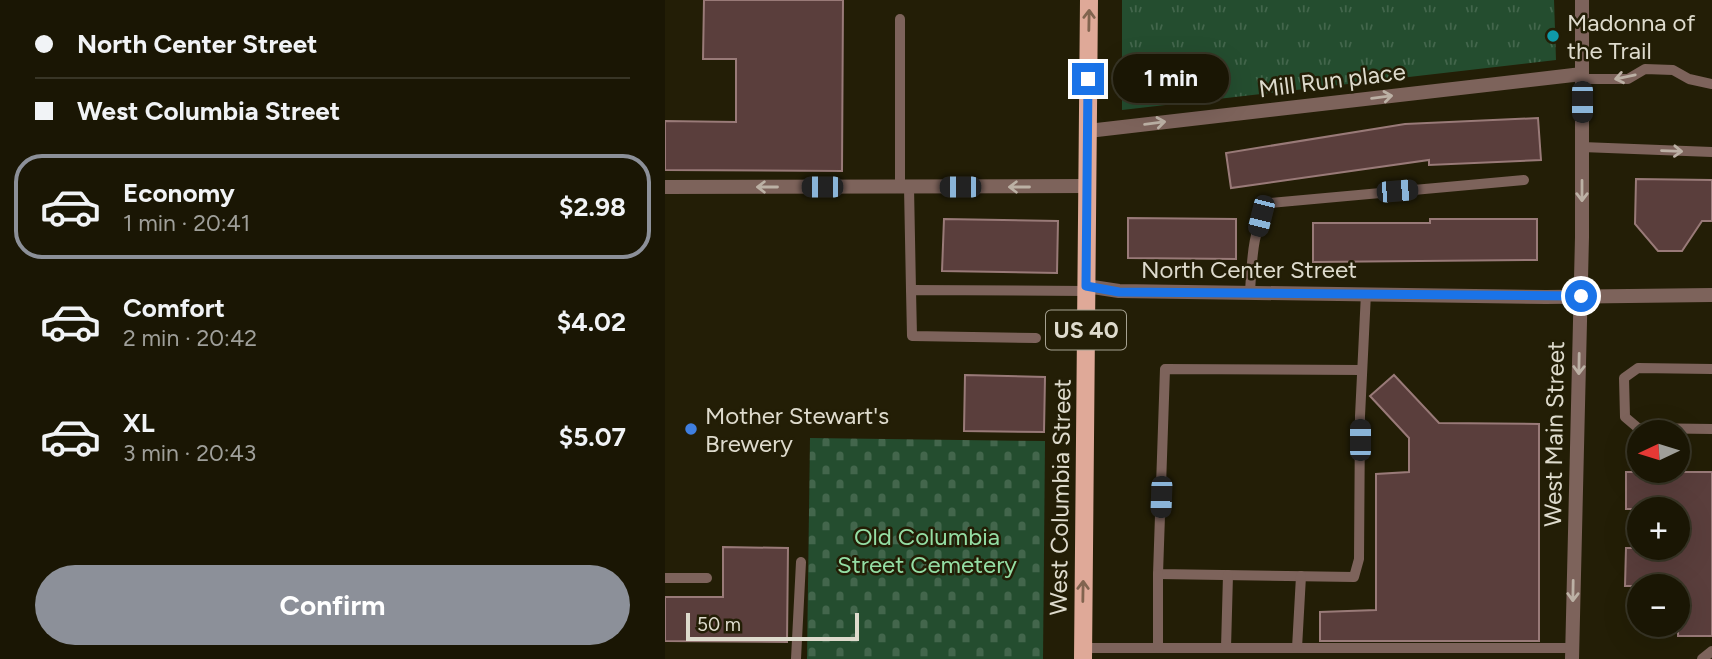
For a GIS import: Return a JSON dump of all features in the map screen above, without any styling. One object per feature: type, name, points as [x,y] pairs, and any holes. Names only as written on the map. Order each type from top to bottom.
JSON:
[{"type":"main road","name":"West Columbia Street","points":[[1083,654],[1089,0]]},
{"type":"street","name":"West Main Street","points":[[1572,654],[1581,296],[1582,0]]},
{"type":"street","name":"Mill Run place","points":[[1088,131],[1582,77]]},
{"type":"street","points":[[665,187],[1087,187]]},
{"type":"street","name":"North Center Street","points":[[1086,288],[1119,292],[1712,295]]},
{"type":"lane","points":[[900,19],[912,336],[1036,338]]},
{"type":"lane","points":[[1582,77],[1628,79],[1644,69],[1673,70],[1689,79],[1712,84]]},
{"type":"lane","points":[[1582,147],[1712,152]]},
{"type":"lane","points":[[1250,292],[1254,246],[1261,216],[1269,203],[1524,180]]},
{"type":"lane","points":[[911,290],[1086,288]]},
{"type":"lane","points":[[1158,574],[1354,577],[1359,559],[1366,293]]},
{"type":"lane","points":[[1712,369],[1638,368],[1624,378],[1625,416],[1638,428],[1712,429]]},
{"type":"lane","points":[[1157,648],[1165,369],[1362,370]]},
{"type":"lane","points":[[796,659],[801,562]]},
{"type":"lane","points":[[1226,648],[1228,575]]},
{"type":"lane","points":[[1301,576],[1302,652]]},
{"type":"lane","points":[[665,578],[708,578]]},
{"type":"lane","points":[[1083,654],[1157,648],[1226,648],[1241,654],[1572,654]]},
{"type":"lane","points":[[1702,659],[1712,651]]},
{"type":"green space","points":[[1122,0],[1554,0],[1556,60],[1122,110]]},
{"type":"green space","name":"Old Columbia Street Cemetery","points":[[810,438],[1045,441],[1043,659],[807,659]]},
{"type":"building","points":[[704,0],[843,0],[842,171],[665,170],[665,121],[736,122],[736,59],[703,59]]},
{"type":"building","points":[[1538,118],[1541,160],[1429,165],[1429,160],[1231,188],[1226,153],[1405,124]]},
{"type":"building","points":[[1636,179],[1712,180],[1712,221],[1702,221],[1682,251],[1658,251],[1635,224]]},
{"type":"building","points":[[1128,218],[1236,219],[1236,259],[1128,258]]},
{"type":"building","points":[[944,219],[1058,221],[1057,273],[942,271]]},
{"type":"building","points":[[1430,219],[1537,219],[1537,260],[1313,262],[1313,223],[1430,223]]},
{"type":"building","points":[[965,375],[1045,377],[1044,432],[964,431]]},
{"type":"building","points":[[1394,375],[1439,423],[1539,424],[1539,641],[1320,641],[1320,612],[1376,610],[1376,474],[1409,472],[1409,438],[1370,396]]},
{"type":"building","points":[[1626,472],[1627,483],[1691,483],[1691,472],[1712,472],[1712,636],[1690,636],[1690,574],[1627,574],[1625,586],[1626,548],[1627,560],[1690,560],[1690,497],[1627,497],[1626,509]]},
{"type":"building","points":[[723,547],[788,548],[787,642],[665,641],[665,597],[723,597]]},
{"type":"place","name":"Madonna of the Trail","points":[[1553,36]]},
{"type":"place","name":"Mother Stewart's Brewery","points":[[691,429]]},
{"type":"route","points":[[1088,79],[1086,286],[1119,292],[1581,296]]}]
